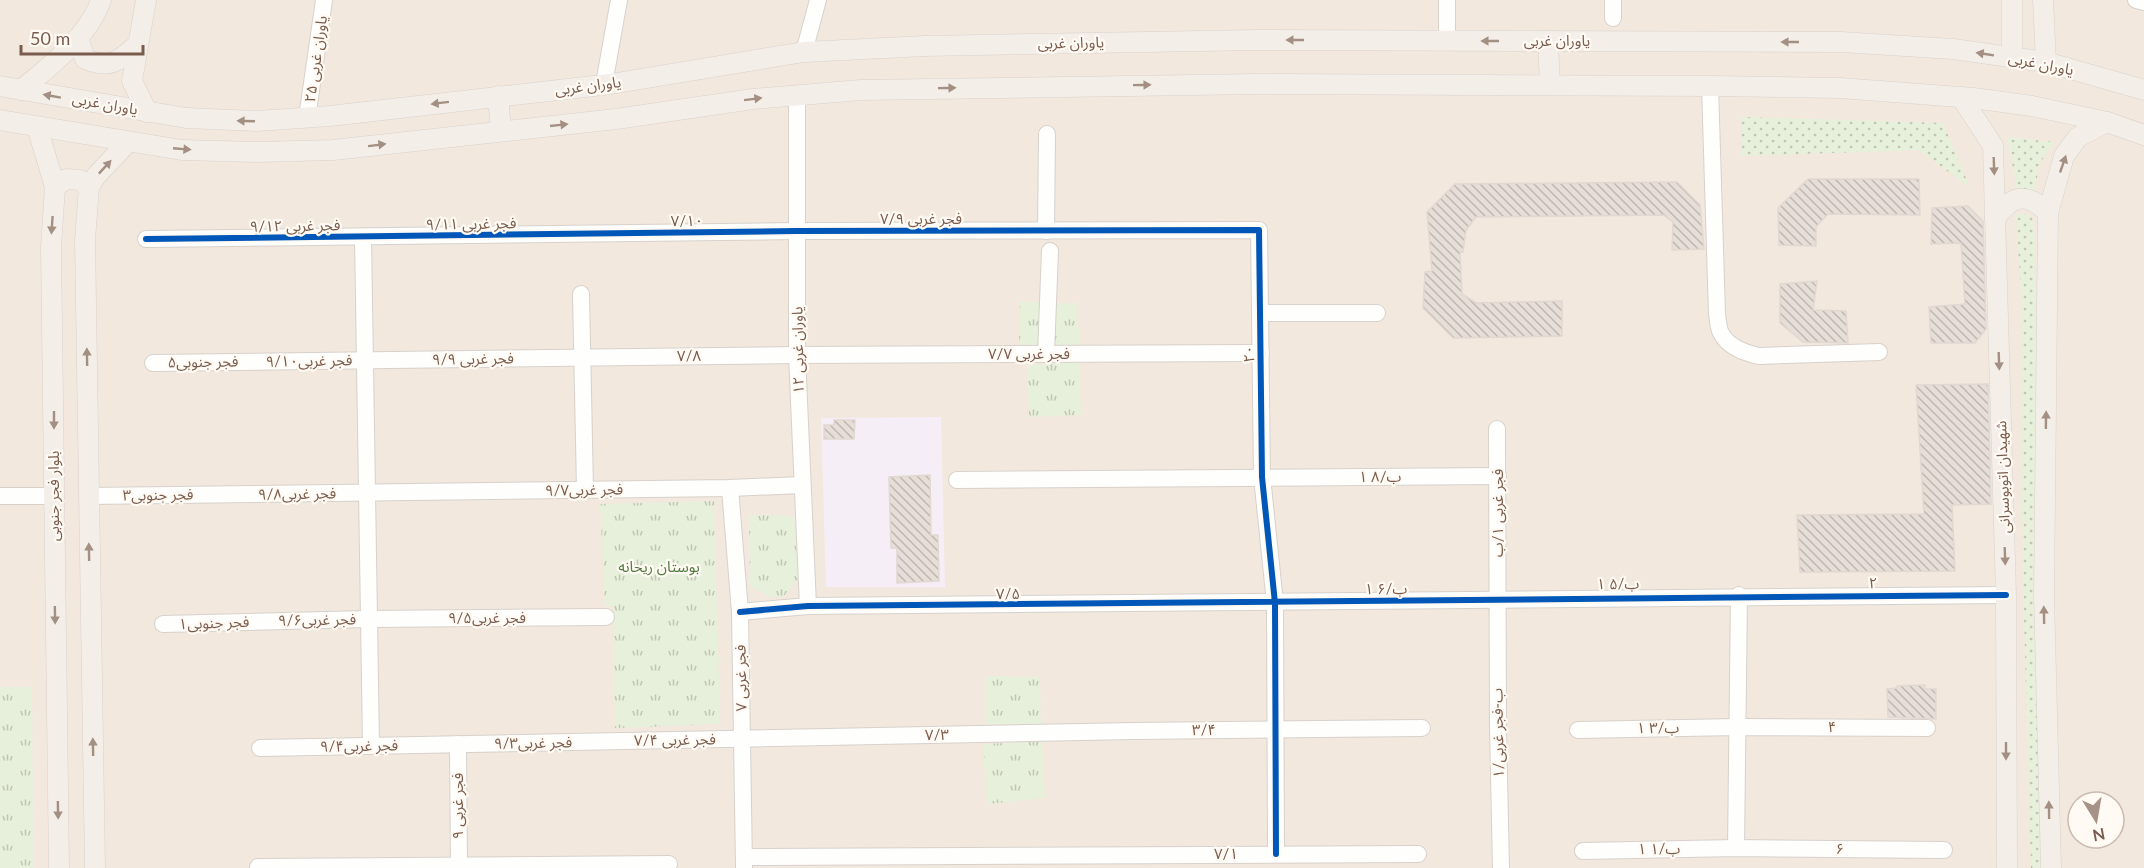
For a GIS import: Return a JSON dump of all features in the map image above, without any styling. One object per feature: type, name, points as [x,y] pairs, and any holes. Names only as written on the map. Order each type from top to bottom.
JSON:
[{"type":"main road","points":[[21,90],[55,62],[78,38],[101,0]]},
{"type":"main road","points":[[146,0],[136,46],[132,81],[147,112]]},
{"type":"main road","points":[[2012,0],[2012,58]]},
{"type":"main road","points":[[2043,0],[2046,62]]},
{"type":"main road","points":[[2013,28],[2027,33],[2043,28]]},
{"type":"main road","points":[[78,38],[85,59],[102,65],[120,60],[136,46]]},
{"type":"main road","name":"یاوران غربی","points":[[0,86],[186,118],[257,121],[308,118],[604,84],[804,52],[925,46],[1235,40],[1841,42],[1953,49],[2046,62],[2144,90]]},
{"type":"main road","points":[[1548,41],[1550,85]]},
{"type":"main road","points":[[0,120],[182,150],[270,152],[339,149],[616,119],[796,94],[861,90],[1128,85],[1710,86],[1840,88],[1961,97],[2032,106],[2107,122],[2144,135]]},
{"type":"main road","points":[[498,96],[501,131]]},
{"type":"main road","name":"شهیدان اتوبوسرانی","points":[[1961,97],[1993,146],[2006,595],[2007,868]]},
{"type":"main road","points":[[2051,868],[2044,596],[2048,213],[2064,156],[2078,137],[2107,122]]},
{"type":"main road","name":"بلوار فجر جنوبی","points":[[38,127],[55,187],[51,247],[59,868]]},
{"type":"main road","points":[[95,868],[85,240],[89,187],[128,142]]},
{"type":"main road","points":[[55,187],[66,179],[80,180],[89,187]]},
{"type":"main road","points":[[1995,219],[2005,205],[2020,198],[2036,201],[2048,213]]},
{"type":"street","name":"یاوران غربی ۲۵","points":[[308,118],[324,0]]},
{"type":"street","points":[[604,84],[619,0]]},
{"type":"street","points":[[804,52],[818,0]]},
{"type":"street","points":[[1447,0],[1447,41]]},
{"type":"street","points":[[1613,0],[1613,18]]},
{"type":"street","points":[[2136,0],[2144,2]]},
{"type":"street","points":[[1710,86],[1717,314],[1721,333],[1730,344],[1743,352],[1759,356],[1879,352]]},
{"type":"street","name":"۱۲ یاوران غربی","points":[[796,94],[797,355],[808,606]]},
{"type":"street","points":[[1046,231],[1047,134]]},
{"type":"street","name":"۷/۹ فجر غربی","points":[[796,231],[1259,230]]},
{"type":"street","name":"۲۰","points":[[1259,230],[1262,477],[1275,603],[1276,854]]},
{"type":"street","name":"۷/۱۰","points":[[579,234],[796,231]]},
{"type":"street","name":"۹/۱۱ فجر غربی","points":[[363,237],[579,234]]},
{"type":"street","points":[[363,237],[371,745]]},
{"type":"street","name":"۹/۱۲ فجر غربی","points":[[146,239],[363,237]]},
{"type":"street","points":[[1046,354],[1050,251]]},
{"type":"street","points":[[581,294],[585,490]]},
{"type":"street","points":[[1260,313],[1377,313]]},
{"type":"street","name":"۷/۷ فجر غربی","points":[[797,355],[1261,353]]},
{"type":"street","name":"۷/۸","points":[[581,358],[797,355]]},
{"type":"street","name":"۹/۹ فجر غربی","points":[[365,360],[581,358]]},
{"type":"street","name":"فجر غربی۹/۱۰","points":[[252,362],[365,360]]},
{"type":"street","name":"فجر جنوبی۵","points":[[153,363],[252,362]]},
{"type":"street","name":"فجر غربی ۱/ب","points":[[1497,429],[1498,598]]},
{"type":"street","name":"۱ ب/۸","points":[[957,480],[1498,476]]},
{"type":"street","name":"فجر غربی۹/۷","points":[[367,493],[802,485]]},
{"type":"street","name":"۷ فجر غربی","points":[[730,488],[740,612],[744,862]]},
{"type":"street","name":"فجر غربی۹/۸","points":[[228,495],[367,493]]},
{"type":"street","name":"فجر جنوبی۳","points":[[88,496],[228,495]]},
{"type":"street","points":[[0,496],[54,496]]},
{"type":"street","points":[[1736,848],[1739,595]]},
{"type":"street","name":"۲","points":[[1739,595],[2006,595]]},
{"type":"street","name":"۱ ب/۵","points":[[1498,598],[1739,595]]},
{"type":"street","name":"۱ ب/۶","points":[[1275,603],[1498,598]]},
{"type":"street","name":"۱/ب-فجر غربی","points":[[1498,598],[1501,868]]},
{"type":"street","name":"۷/۵","points":[[740,612],[808,606],[1275,603]]},
{"type":"street","name":"فجر غربی۹/۵","points":[[369,619],[606,617]]},
{"type":"street","name":"فجر غربی۹/۶","points":[[266,621],[369,619]]},
{"type":"street","name":"فجر جنوبی۱","points":[[163,624],[266,621]]},
{"type":"street","name":"۴","points":[[1737,727],[1927,728]]},
{"type":"street","name":"۱ ب/۳","points":[[1578,730],[1737,727]]},
{"type":"street","name":"۳/۴","points":[[1133,731],[1422,728]]},
{"type":"street","name":"۷/۳","points":[[741,739],[1133,731]]},
{"type":"street","name":"۷/۴ فجر غربی","points":[[609,741],[741,739]]},
{"type":"street","name":"فجر غربی۹/۳","points":[[458,744],[609,741]]},
{"type":"street","name":"فجر غربی۹/۴","points":[[260,748],[458,744]]},
{"type":"street","name":"۹ فجر غربی","points":[[458,744],[459,867]]},
{"type":"street","name":"۶","points":[[1736,848],[1944,850]]},
{"type":"street","name":"۱ ب/۱","points":[[1583,851],[1736,848]]},
{"type":"street","name":"۷/۱","points":[[744,862],[1418,854]]},
{"type":"street","points":[[258,867],[669,864]]},
{"type":"shaded area","points":[[0,0],[2144,0],[2144,868],[0,868]]},
{"type":"shaded area","points":[[941,417],[945,587],[826,587],[821,418]]},
{"type":"green space","points":[[1741,117],[1943,123],[1970,188],[1919,150],[1742,156]]},
{"type":"green space","points":[[2007,137],[2054,142],[2040,163],[2034,192],[2018,194]]},
{"type":"green space","points":[[2026,214],[2033,219],[2035,241],[2036,608],[2042,868],[2031,868],[2023,584],[2021,295],[2016,215]]},
{"type":"green space","points":[[1020,302],[1043,302],[1042,349],[1019,348]]},
{"type":"green space","points":[[1078,303],[1079,347],[1054,348],[1053,304]]},
{"type":"green space","points":[[1079,362],[1081,415],[1029,417],[1027,365]]},
{"type":"green space","name":"بوستان ریحانه","points":[[714,501],[720,724],[615,728],[613,606],[605,606],[600,504]]},
{"type":"green space","points":[[749,515],[794,516],[798,579],[783,597],[771,597],[750,586]]},
{"type":"green space","points":[[985,676],[1040,677],[1041,724],[985,724]]},
{"type":"green space","points":[[0,687],[32,687],[34,868],[0,868]]},
{"type":"green space","points":[[1042,741],[1045,798],[987,804],[983,744]]},
{"type":"building","points":[[1808,179],[1919,179],[1920,215],[1828,214],[1816,227],[1816,246],[1779,245],[1778,208]]},
{"type":"building","points":[[1677,182],[1700,205],[1704,249],[1672,250],[1673,222],[1663,215],[1476,217],[1466,230],[1463,252],[1460,252],[1462,294],[1476,303],[1562,301],[1562,336],[1453,338],[1423,308],[1425,272],[1432,271],[1427,212],[1455,184]]},
{"type":"building","points":[[1968,206],[1983,221],[1986,329],[1975,343],[1931,343],[1929,307],[1965,304],[1961,243],[1931,244],[1932,208]]},
{"type":"building","points":[[1817,281],[1813,310],[1846,311],[1848,343],[1803,342],[1780,323],[1780,284]]},
{"type":"building","points":[[1988,384],[1991,504],[1952,505],[1955,571],[1800,572],[1797,515],[1924,514],[1916,385]]},
{"type":"building","points":[[834,420],[855,420],[854,439],[824,439],[824,425],[834,425]]},
{"type":"building","points":[[930,475],[931,535],[938,535],[939,581],[897,583],[897,548],[891,548],[889,477]]},
{"type":"building","points":[[1925,685],[1925,689],[1936,689],[1936,719],[1888,717],[1887,689],[1897,688],[1897,686]]},
{"type":"cycle path","points":[[146,239],[796,231],[1259,230],[1262,477],[1275,603],[1276,854]]},
{"type":"cycle path","points":[[740,612],[808,606],[2006,595]]}]
